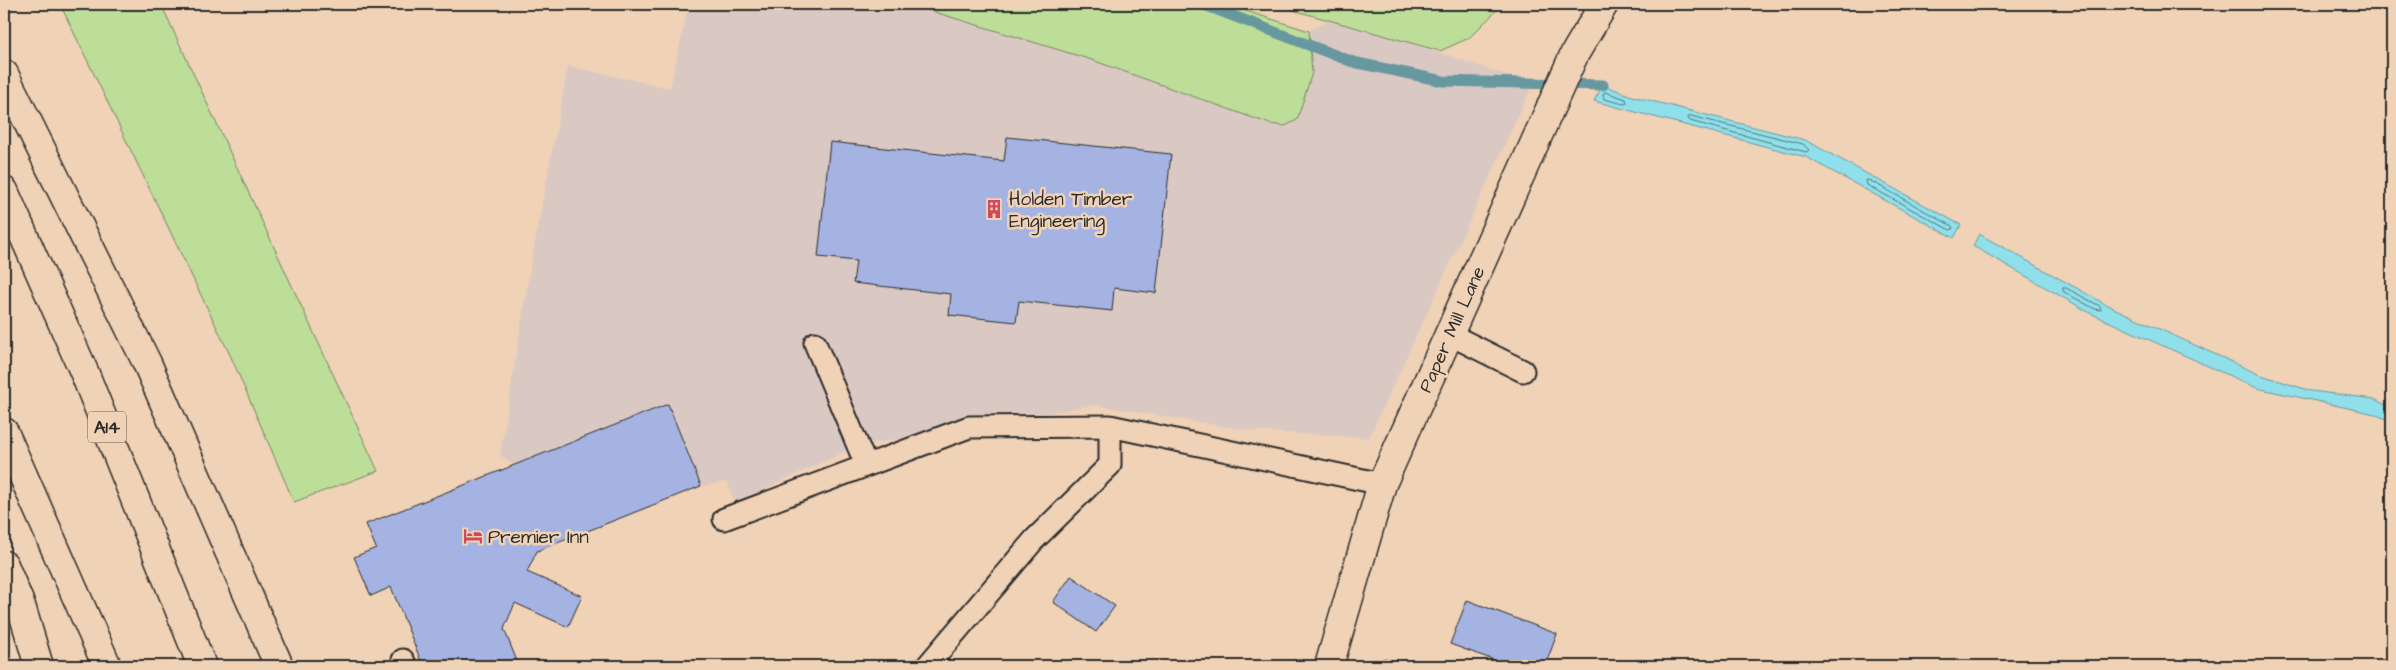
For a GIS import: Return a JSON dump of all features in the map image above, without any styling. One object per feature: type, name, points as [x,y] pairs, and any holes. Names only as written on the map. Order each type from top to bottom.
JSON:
[{"type":"main road","name":"Paper Mill Lane","points":[[1329,666],[1382,484],[1574,55],[1604,4]]},
{"type":"main road","points":[[4,74],[147,363],[279,666]]},
{"type":"main road","name":"A14","points":[[4,192],[85,374],[202,666]]},
{"type":"main road","points":[[4,432],[107,666]]},
{"type":"main road","points":[[4,565],[20,606],[38,666]]},
{"type":"lane","points":[[1449,334],[1523,371]]},
{"type":"lane","points":[[815,343],[866,465]]},
{"type":"lane","points":[[927,666],[1034,540],[1110,465],[1110,426]]},
{"type":"lane","points":[[724,518],[969,427],[1110,426],[1382,484]]},
{"type":"shaded area","points":[[689,4],[908,4],[1092,60],[1270,124],[1312,73],[1309,31],[1334,17],[1533,84],[1369,438],[1253,431],[1094,405],[858,446],[735,503],[727,482],[701,486],[668,404],[514,465],[500,455],[531,263],[568,66],[670,88]]},
{"type":"green space","points":[[60,4],[161,4],[378,471],[294,502],[231,357]]},
{"type":"green space","points":[[908,4],[1224,4],[1309,31],[1312,73],[1297,120],[1285,126],[1270,124],[1092,60]]},
{"type":"green space","points":[[1271,4],[1503,4],[1469,38],[1440,51]]},
{"type":"water","points":[[1603,85],[1632,96],[1805,140],[1961,225],[1954,238],[1806,157],[1594,101]]},
{"type":"water","points":[[1979,234],[2107,305],[2258,374],[2311,391],[2374,399],[2392,408],[2392,422],[2375,414],[2257,388],[2092,314],[1973,246]]},
{"type":"building","name":"Holden Timber Engineering","points":[[1007,137],[1171,154],[1156,293],[1114,288],[1112,311],[1019,301],[1016,322],[949,315],[951,294],[853,283],[856,261],[818,257],[830,142],[1004,161]]},
{"type":"building","name":"Premier Inn","points":[[668,404],[701,486],[537,551],[527,572],[582,596],[568,627],[515,603],[504,629],[519,666],[423,666],[391,587],[371,596],[354,557],[376,548],[366,524]]},
{"type":"building","points":[[1071,576],[1115,606],[1096,632],[1053,602]]},
{"type":"building","points":[[1467,600],[1557,634],[1545,666],[1492,666],[1494,660],[1450,644]]},
{"type":"building","points":[[1384,658],[1408,666],[1381,666]]},
{"type":"waterway","points":[[1202,4],[1353,62],[1443,81],[1603,85]]},
{"type":"place","name":"Holden Timber Engineering","points":[[994,209]]},
{"type":"place","name":"Premier Inn","points":[[473,536]]}]
